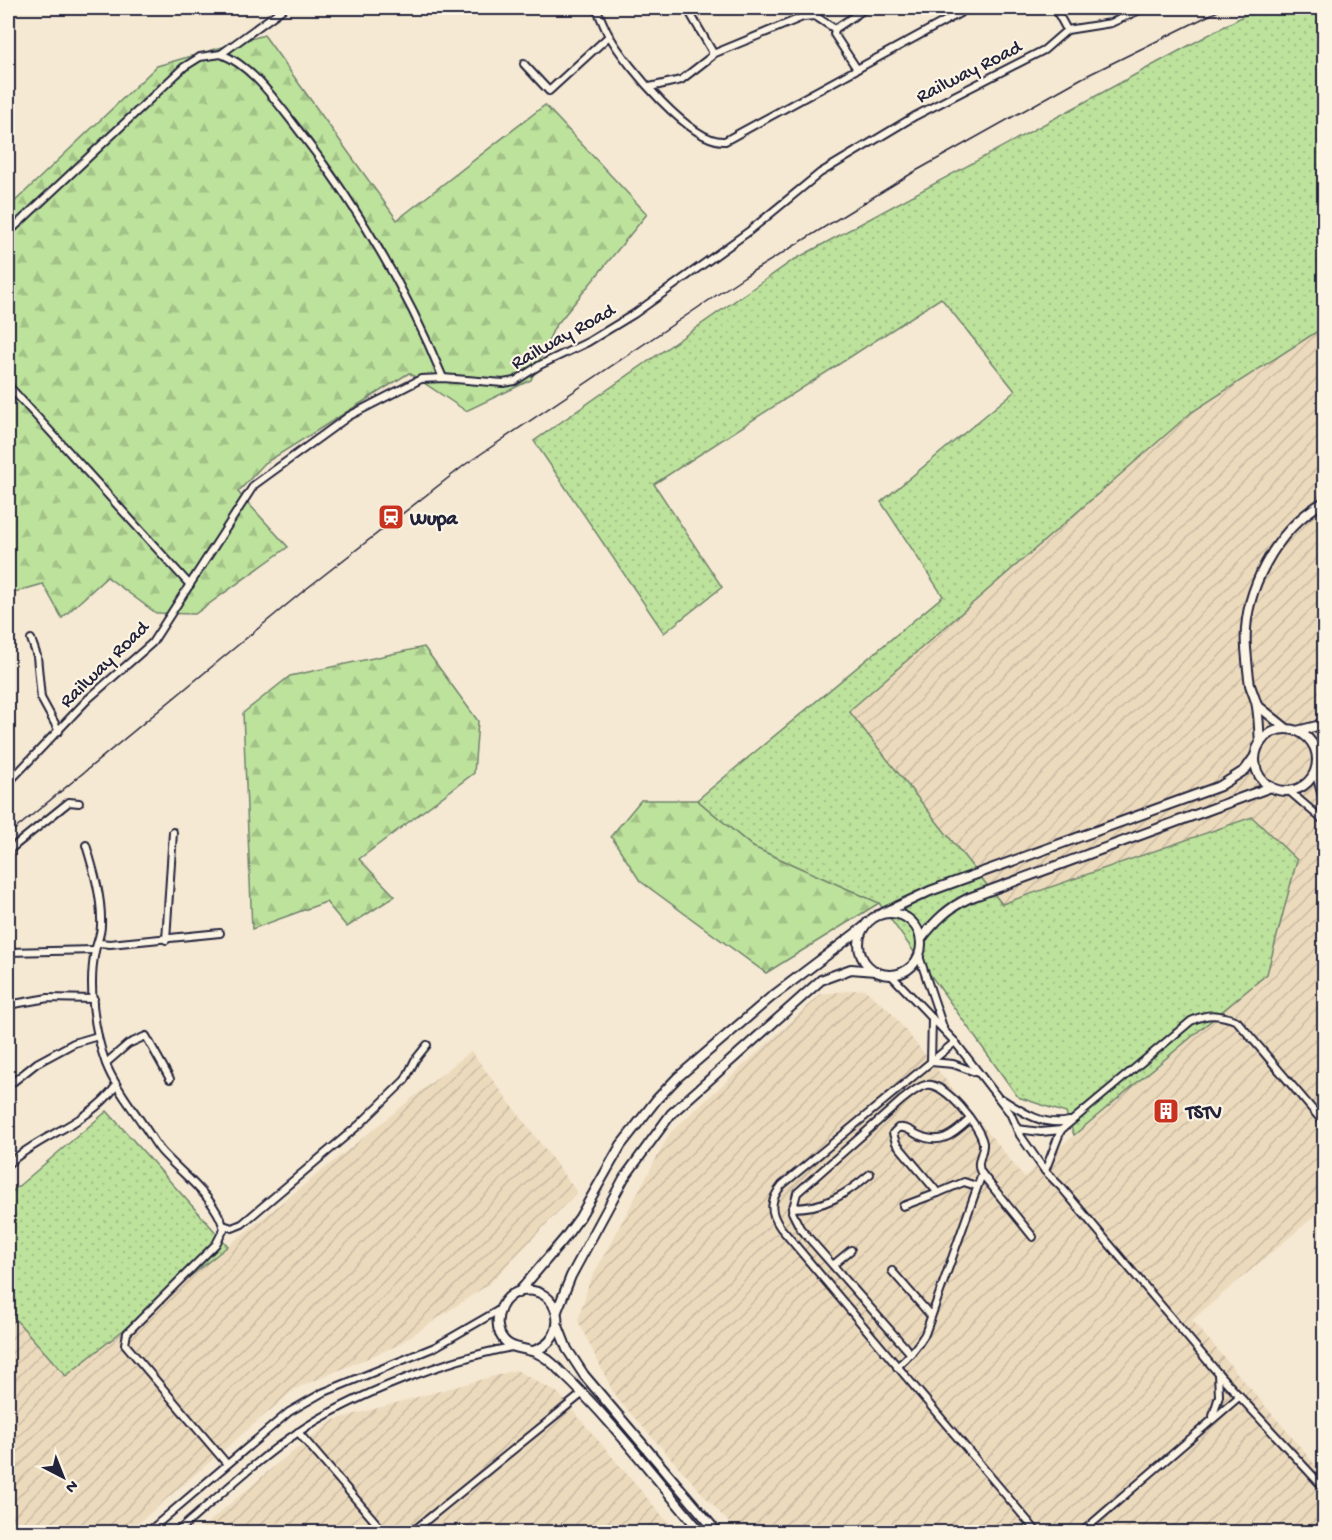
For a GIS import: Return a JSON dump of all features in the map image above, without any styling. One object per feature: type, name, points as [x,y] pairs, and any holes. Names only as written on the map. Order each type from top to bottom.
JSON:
[{"type":"street","points":[[8,233],[184,67],[200,57],[221,54],[284,8]]},
{"type":"street","points":[[596,8],[609,36],[650,87],[701,134],[717,142],[725,141],[969,8]]},
{"type":"street","points":[[687,8],[713,54]]},
{"type":"street","points":[[857,69],[834,34],[835,28],[866,8]]},
{"type":"street","points":[[1055,8],[1067,30],[1112,23],[1144,8]]},
{"type":"street","points":[[650,87],[681,80],[702,66],[713,54],[803,17],[815,15],[835,28]]},
{"type":"street","name":"Railway Road","points":[[8,783],[88,699],[152,643],[254,485],[349,416],[412,382],[443,378],[503,383],[515,381],[540,364],[588,342],[634,314],[748,232],[820,173],[915,116],[1044,50],[1067,30]]},
{"type":"street","points":[[524,64],[549,91],[609,36]]},
{"type":"street","points":[[221,54],[264,87],[318,155],[388,263],[443,378]]},
{"type":"street","points":[[8,385],[190,585]]},
{"type":"street","points":[[1260,743],[1257,705],[1250,684],[1246,646],[1247,619],[1254,590],[1265,566],[1293,525],[1308,511],[1324,501]]},
{"type":"street","points":[[31,639],[37,656],[41,698],[58,731]]},
{"type":"street","points":[[1257,705],[1287,729],[1298,731],[1317,726],[1324,721]]},
{"type":"street","points":[[148,1533],[226,1464],[290,1412],[322,1393],[435,1347],[499,1310],[507,1299],[518,1293],[564,1239],[580,1217],[621,1145],[671,1084],[770,998],[879,915],[930,891],[1220,786],[1245,770],[1255,756],[1260,743],[1267,736],[1287,729]]},
{"type":"street","points":[[1298,731],[1313,744],[1324,804]]},
{"type":"street","points":[[1289,791],[1305,785],[1324,755]]},
{"type":"street","points":[[1255,756],[1258,774],[1271,787],[1289,791],[1324,821]]},
{"type":"street","points":[[921,939],[937,919],[953,905],[969,898],[1271,787]]},
{"type":"street","points":[[8,851],[69,802],[79,803]]},
{"type":"street","points":[[166,940],[172,832]]},
{"type":"street","points":[[86,845],[99,895],[99,943],[95,950],[94,999],[98,1036],[106,1063],[116,1086],[160,1150],[188,1177],[218,1213],[224,1229],[216,1244],[131,1328],[125,1339],[129,1349],[226,1464]]},
{"type":"street","points":[[879,915],[893,913],[906,916],[916,926],[921,939],[919,956],[943,1028]]},
{"type":"street","points":[[864,927],[860,937],[861,957],[875,971]]},
{"type":"street","points":[[99,943],[166,940],[220,933]]},
{"type":"street","points":[[8,952],[95,950]]},
{"type":"street","points":[[717,1533],[584,1375],[567,1349],[558,1326],[557,1311],[571,1276],[624,1178],[671,1114],[753,1038],[821,980],[850,969],[891,975],[902,973],[912,966],[919,956]]},
{"type":"street","points":[[891,975],[943,1028],[998,1096],[1045,1171],[1217,1372],[1324,1488]]},
{"type":"street","points":[[8,1005],[48,998],[94,999]]},
{"type":"street","points":[[1045,1171],[1061,1130],[1191,1021],[1201,1016],[1219,1015],[1237,1021],[1324,1123]]},
{"type":"street","points":[[931,1062],[932,1018]]},
{"type":"street","points":[[8,1086],[37,1063],[74,1043],[98,1036]]},
{"type":"street","points":[[106,1063],[128,1044],[146,1036],[170,1079]]},
{"type":"street","points":[[955,1042],[782,1185],[774,1195],[771,1206],[780,1227],[1037,1533]]},
{"type":"street","points":[[223,1225],[231,1228],[242,1224],[337,1146],[405,1080],[415,1060],[428,1045]]},
{"type":"street","points":[[931,1062],[953,1064],[978,1073]]},
{"type":"street","points":[[910,1354],[800,1228],[792,1208],[796,1193],[917,1088],[934,1085],[944,1089],[978,1129],[983,1146],[979,1159],[979,1170],[1033,1237]]},
{"type":"street","points":[[8,1164],[21,1153],[93,1112],[116,1086]]},
{"type":"street","points":[[998,1096],[1044,1121],[1062,1123],[1073,1120]]},
{"type":"street","points":[[938,1193],[896,1143],[893,1133],[898,1128],[904,1128],[920,1136],[939,1141],[951,1136],[970,1119]]},
{"type":"street","points":[[1017,1129],[1041,1132],[1061,1130]]},
{"type":"street","points":[[792,1208],[810,1208],[831,1202],[870,1174]]},
{"type":"street","points":[[897,1367],[925,1334],[982,1174]]},
{"type":"street","points":[[903,1206],[964,1182],[976,1186]]},
{"type":"street","points":[[833,1265],[851,1250]]},
{"type":"street","points":[[892,1271],[931,1316]]},
{"type":"street","points":[[518,1293],[536,1292],[547,1297],[557,1311]]},
{"type":"street","points":[[499,1310],[497,1321],[501,1335],[512,1347]]},
{"type":"street","points":[[533,1351],[549,1342],[558,1326]]},
{"type":"street","points":[[177,1533],[298,1432],[367,1395],[480,1353],[512,1347],[533,1351],[551,1361],[583,1394],[701,1533]]},
{"type":"street","points":[[1212,1418],[1219,1396],[1217,1372]]},
{"type":"street","points":[[412,1533],[583,1394]]},
{"type":"street","points":[[1082,1533],[1240,1396]]},
{"type":"street","points":[[298,1432],[380,1531]]},
{"type":"shaded area","points":[[1324,327],[1324,1208],[1192,1320],[1324,1475],[1324,1523],[1313,1532],[737,1532],[615,1396],[578,1321],[589,1283],[670,1133],[821,994],[864,989],[889,1010],[1024,1177],[1267,974],[1252,817],[1002,904],[848,711],[1192,412]]},
{"type":"shaded area","points":[[471,1051],[577,1192],[489,1284],[396,1346],[295,1389],[128,1532],[8,1532],[8,1311],[66,1376]]},
{"type":"shaded area","points":[[516,1370],[558,1393],[676,1532],[197,1532],[283,1459],[334,1420]]},
{"type":"green space","points":[[1258,8],[1324,8],[1324,327],[1192,412],[849,711],[1002,904],[1252,817],[1297,860],[1267,974],[1074,1135],[1066,1113],[1018,1097],[879,903],[753,847],[697,800],[943,596],[881,502],[1015,391],[941,298],[654,484],[722,587],[664,633],[534,441],[792,261]]},
{"type":"green space","points":[[264,35],[397,220],[545,105],[647,214],[554,328],[531,380],[466,411],[409,373],[265,463],[238,492],[288,547],[195,614],[156,613],[107,577],[62,618],[43,584],[8,594],[8,208],[157,66]]},
{"type":"green space","points":[[424,647],[478,721],[474,773],[359,859],[395,896],[347,927],[326,902],[252,929],[243,713],[290,676]]},
{"type":"green space","points":[[641,800],[697,800],[753,847],[879,903],[766,973],[640,881],[611,836]]},
{"type":"green space","points":[[107,1111],[228,1246],[66,1376],[8,1311],[8,1195]]},
{"type":"tram line","points":[[8,835],[301,593],[466,464],[745,276],[914,172],[1082,78],[1224,8]]},
{"type":"place","name":"Wupa","points":[[391,517]]},
{"type":"place","name":"TSTV","points":[[1166,1111]]}]
